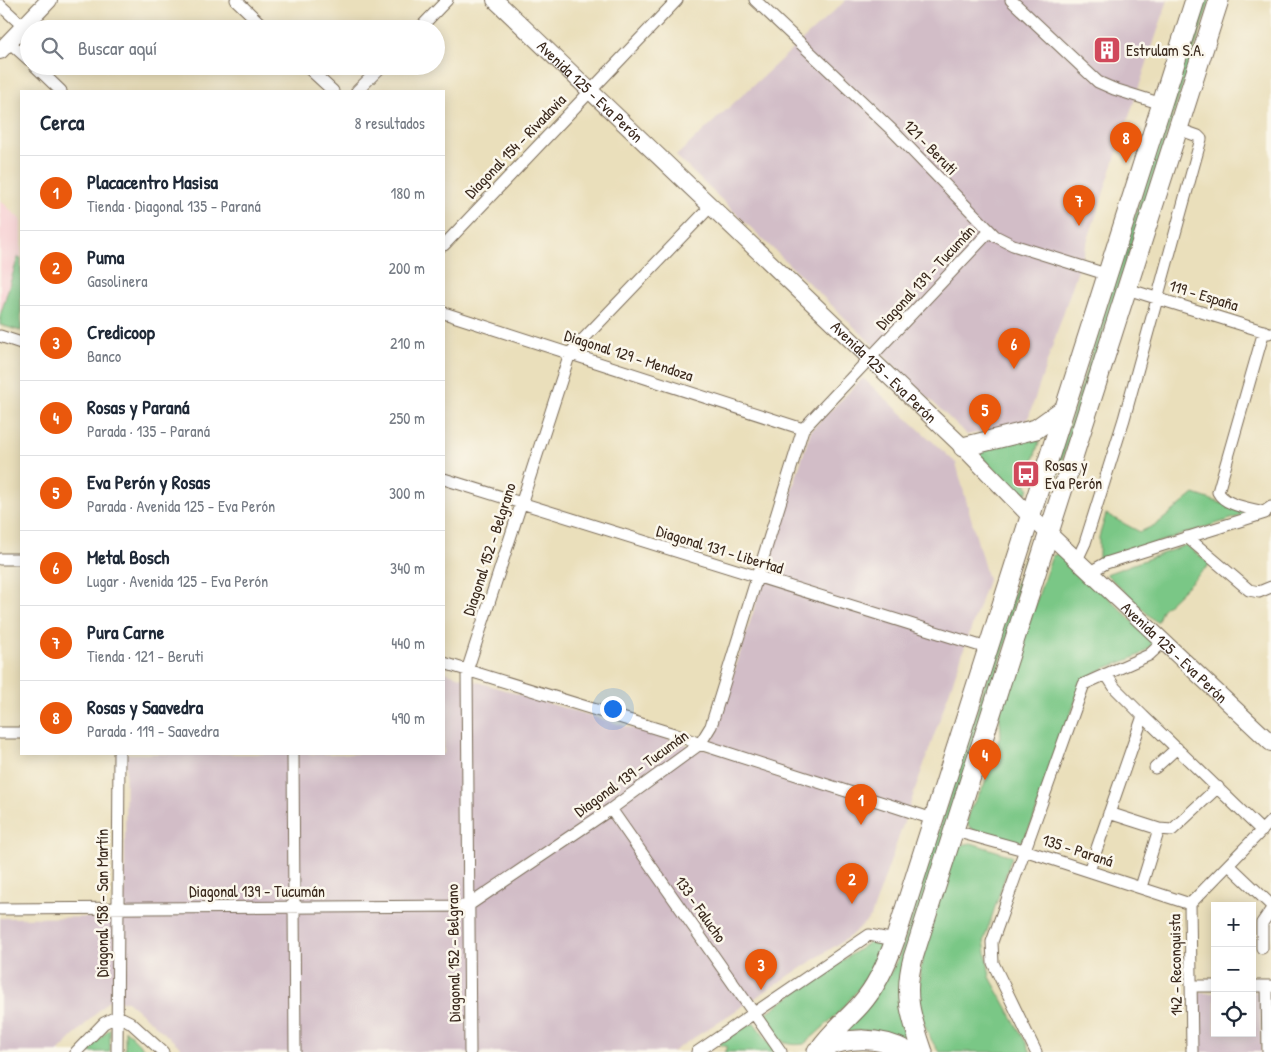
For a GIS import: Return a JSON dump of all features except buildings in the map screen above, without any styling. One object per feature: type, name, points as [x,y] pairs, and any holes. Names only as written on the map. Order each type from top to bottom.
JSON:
[{"type":"main road","points":[[817,1051],[831,1033],[861,1005],[883,971],[895,940],[1029,515],[1109,274],[1195,0]]},
{"type":"main road","points":[[924,1052],[911,1016],[907,983],[913,958],[955,831],[1047,532],[1218,0]]},
{"type":"main road","points":[[963,447],[1036,429],[1064,409]]},
{"type":"main road","points":[[817,1051],[860,1039],[879,1040],[909,1052]]},
{"type":"street","points":[[30,20],[49,0]]},
{"type":"street","points":[[236,0],[257,20]]},
{"type":"street","points":[[428,20],[447,0]]},
{"type":"street","name":"Avenida 125 - Eva Perón","points":[[495,0],[963,447],[1029,515],[1271,743]]},
{"type":"street","name":"Diagonal 154 - Rivadavia","points":[[445,244],[677,0]]},
{"type":"street","name":"121 - Beruti","points":[[755,0],[892,130],[990,231],[1013,245],[1109,274]]},
{"type":"street","points":[[1011,0],[1098,82],[1162,104]]},
{"type":"street","points":[[0,5],[20,23]]},
{"type":"street","points":[[20,31],[5,46],[20,55]]},
{"type":"street","points":[[44,75],[60,90]]},
{"type":"street","points":[[316,75],[332,90]]},
{"type":"street","points":[[358,90],[373,75]]},
{"type":"street","points":[[1078,560],[1124,418],[1201,139],[1198,136],[1178,129]]},
{"type":"street","name":"Diagonal 152 - Belgrano","points":[[470,1052],[467,671],[570,353],[710,206]]},
{"type":"street","name":"Diagonal 139 - Tucumán","points":[[0,909],[469,904],[611,809],[700,744],[716,716],[803,428],[990,231]]},
{"type":"street","name":"119 - España","points":[[1127,288],[1267,332]]},
{"type":"street","name":"Diagonal 129 - Mendoza","points":[[445,313],[803,428]]},
{"type":"street","points":[[1267,332],[1218,492],[1221,498],[1227,501],[1269,511]]},
{"type":"street","points":[[0,336],[20,343]]},
{"type":"street","name":"Diagonal 131 - Libertad","points":[[445,479],[987,648]]},
{"type":"street","points":[[1090,572],[1106,563],[1269,511]]},
{"type":"street","points":[[1187,537],[1249,590],[1259,592],[1271,587]]},
{"type":"street","points":[[0,559],[20,559]]},
{"type":"street","points":[[1036,1052],[991,956],[992,942],[1084,684],[1148,655],[1164,641]]},
{"type":"street","points":[[445,663],[674,734],[933,819]]},
{"type":"street","points":[[1106,674],[1114,688],[1262,831]]},
{"type":"street","points":[[1089,870],[1143,716]]},
{"type":"street","points":[[0,733],[20,733]]},
{"type":"street","points":[[1155,768],[1178,748]]},
{"type":"street","name":"Diagonal 158 - San Martín","points":[[118,1052],[119,755]]},
{"type":"street","points":[[293,755],[294,1052]]},
{"type":"street","points":[[1109,813],[1159,829],[1172,830],[1218,787]]},
{"type":"street","name":"133 - Falucho","points":[[611,809],[781,1052]]},
{"type":"street","name":"142 - Reconquista","points":[[1192,1052],[1190,904],[1271,821]]},
{"type":"street","points":[[1141,887],[1160,832],[1159,829]]},
{"type":"street","name":"135 - Paraná","points":[[955,831],[1089,870],[1190,904]]},
{"type":"street","points":[[1229,865],[1271,905]]},
{"type":"street","points":[[1262,948],[1262,923],[1271,910]]},
{"type":"street","points":[[697,1052],[869,935],[895,940]]},
{"type":"street","points":[[1192,986],[1211,986]]},
{"type":"street","points":[[1256,986],[1269,986],[1268,1052]]},
{"type":"street","points":[[76,1052],[104,1023],[118,1016],[130,1022],[163,1052]]},
{"type":"shaded area","points":[[846,0],[1168,0],[1029,416],[1023,423],[967,435],[676,156]]},
{"type":"shaded area","points":[[0,200],[20,219],[20,258],[18,257],[0,316]]},
{"type":"shaded area","points":[[863,378],[956,463],[988,580],[871,917],[849,937],[672,1052],[186,1052],[127,1001],[108,1001],[58,1052],[0,1052],[0,918],[124,917],[126,755],[445,755],[445,672],[709,751],[811,430]]},
{"type":"shaded area","points":[[1256,992],[1260,992],[1261,1052],[1198,1052],[1197,993],[1211,993],[1211,1037],[1256,1037]]},
{"type":"green space","points":[[1203,0],[1210,0],[1055,482],[1051,486],[1051,482]]},
{"type":"green space","points":[[18,257],[20,258],[20,331],[0,325],[0,316]]},
{"type":"green space","points":[[1044,434],[1044,438],[1040,439],[1026,483],[1029,488],[1027,493],[1019,493],[978,454],[978,450]]},
{"type":"green space","points":[[1194,494],[1250,513],[1099,561],[1099,537],[1106,514],[1140,532],[1157,524]]},
{"type":"green space","points":[[1186,545],[1210,564],[1162,610],[1157,623],[1106,574]]},
{"type":"green space","points":[[1030,547],[1013,607],[1008,637],[907,956],[913,1044],[886,1033],[868,1030],[839,1036],[891,972],[900,954],[1027,550]]},
{"type":"green space","points":[[1062,552],[1154,642],[1137,656],[1105,668],[1087,679],[1080,688],[1032,823],[1022,841],[992,839],[978,833],[967,824],[970,809],[984,786],[1001,733],[999,709],[1052,556]]},
{"type":"green space","points":[[971,843],[1012,856],[984,940],[990,977],[1031,1052],[939,1052],[921,1015],[918,993],[920,973],[930,928],[956,846]]},
{"type":"green space","points":[[871,941],[879,943],[882,950],[858,990],[838,1013],[804,1044],[789,1044],[781,1040],[769,1025],[766,1013]]},
{"type":"green space","points":[[750,1024],[755,1024],[776,1052],[724,1052],[728,1047],[718,1044]]},
{"type":"green space","points":[[110,1028],[110,1052],[87,1052]]},
{"type":"green space","points":[[125,1029],[147,1052],[125,1052]]},
{"type":"place","name":"Estrulam S.A.","points":[[1107,50]]},
{"type":"place","name":"Rosas y Saavedra","points":[[1126,163]]},
{"type":"place","name":"Pura Carne","points":[[1079,226]]},
{"type":"place","name":"Metal Bosch","points":[[1014,369]]},
{"type":"place","name":"Eva Perón y Rosas","points":[[985,435]]},
{"type":"place","name":"Rosas y Eva Perón","points":[[1026,474]]},
{"type":"place","name":"Rosas y Paraná","points":[[985,780]]},
{"type":"place","name":"Placacentro Masisa","points":[[861,825]]},
{"type":"place","name":"Puma","points":[[852,904]]},
{"type":"place","name":"Credicoop","points":[[761,990]]}]
